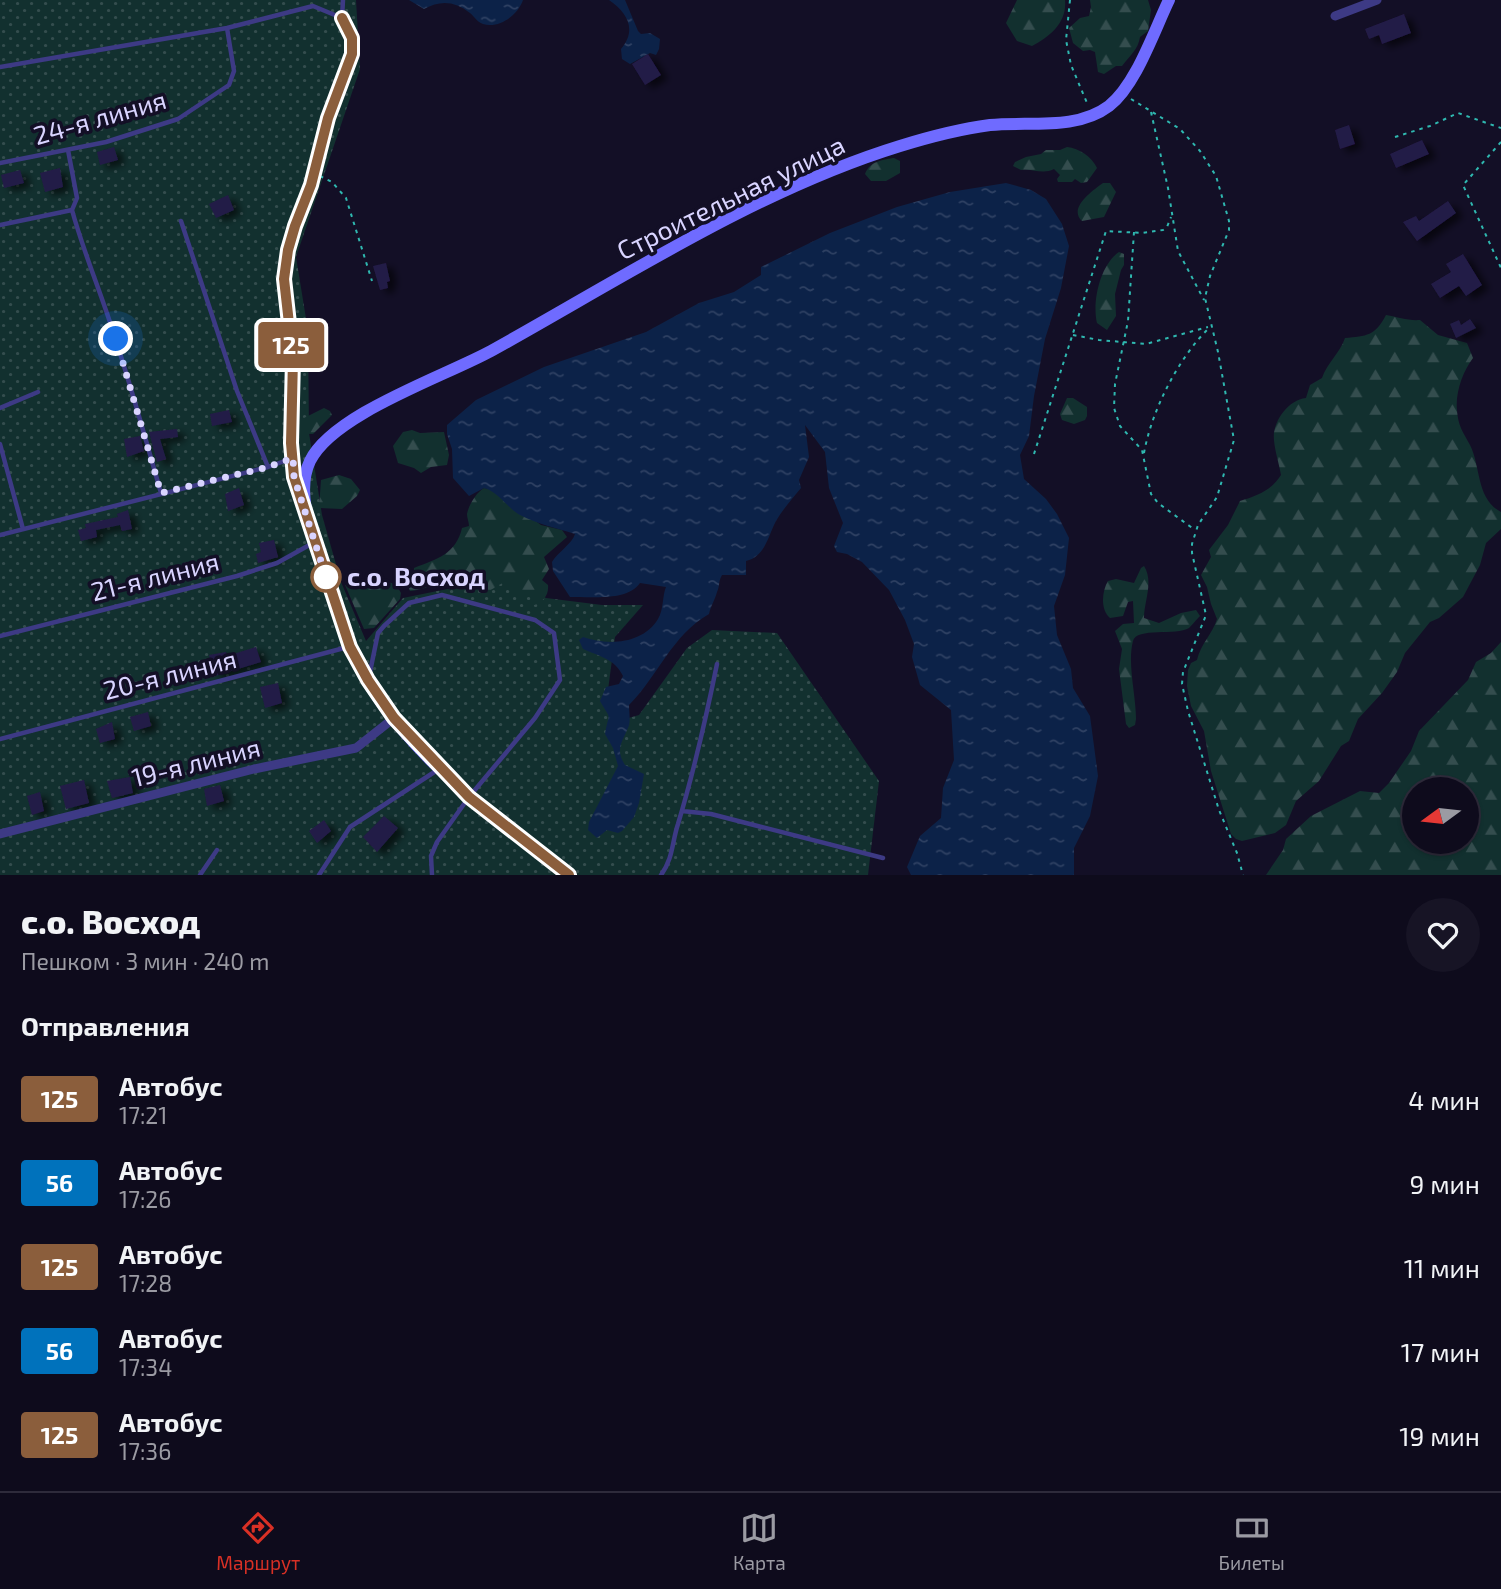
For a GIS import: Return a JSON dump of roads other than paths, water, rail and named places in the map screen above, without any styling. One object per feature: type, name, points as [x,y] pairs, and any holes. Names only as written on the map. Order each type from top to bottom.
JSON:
[{"type":"street","name":"Строительная улица","points":[[368,680],[350,647],[306,511],[305,483],[309,462],[328,437],[360,415],[488,353],[584,297],[769,198],[833,169],[971,128],[1009,123],[1068,121],[1095,114],[1111,104],[1122,92],[1169,0]]},
{"type":"street","points":[[1335,16],[1377,0]]},
{"type":"street","points":[[368,680],[394,718],[440,769],[469,797],[569,875]]},
{"type":"street","name":"19-я линия","points":[[0,834],[254,769],[356,748],[394,718]]},
{"type":"lane","points":[[306,511],[294,477],[293,359],[284,279],[288,250],[314,173],[328,118],[352,54],[352,38],[342,18],[343,0]]},
{"type":"lane","points":[[0,67],[227,29],[313,6],[342,18]]},
{"type":"lane","name":"24-я линия","points":[[0,163],[106,142],[178,119],[229,85],[234,71],[227,29]]},
{"type":"lane","points":[[68,150],[77,198],[72,210],[84,253],[95,276],[116,339],[161,493]]},
{"type":"lane","points":[[0,225],[72,210]]},
{"type":"lane","points":[[181,221],[237,391],[268,467]]},
{"type":"lane","points":[[0,408],[38,392]]},
{"type":"lane","points":[[0,444],[23,529]]},
{"type":"lane","points":[[0,535],[268,467],[293,458]]},
{"type":"lane","name":"21-я линия","points":[[0,636],[237,576],[277,563],[314,542]]},
{"type":"lane","points":[[368,680],[379,633],[409,603],[442,595],[536,620],[554,633],[559,680],[554,690],[437,842],[431,856],[432,875]]},
{"type":"lane","name":"20-я линия","points":[[0,739],[350,647]]},
{"type":"lane","points":[[661,875],[670,863],[718,664]]},
{"type":"lane","points":[[319,875],[350,827],[440,769]]},
{"type":"lane","points":[[682,811],[710,814],[883,858]]},
{"type":"lane","points":[[200,875],[217,850]]},
{"type":"water","points":[[409,0],[523,0],[517,11],[507,20],[489,25],[481,23],[453,4],[436,4],[424,9]]},
{"type":"water","points":[[609,0],[625,0],[638,31],[641,34],[650,33],[660,39],[656,55],[650,53],[630,64],[622,59],[621,49],[629,35],[628,22],[621,10]]},
{"type":"water","points":[[1006,183],[1031,190],[1046,199],[1062,224],[1069,246],[1061,288],[1045,339],[1029,436],[1020,455],[1024,479],[1046,499],[1069,538],[1065,575],[1054,606],[1057,635],[1071,669],[1073,688],[1090,716],[1098,776],[1090,816],[1074,848],[1074,875],[911,875],[907,867],[920,836],[941,818],[943,788],[954,760],[951,710],[920,685],[912,657],[914,644],[889,590],[862,562],[837,552],[834,546],[843,523],[829,488],[825,452],[805,425],[809,457],[799,480],[801,488],[779,517],[762,551],[746,561],[746,575],[722,575],[709,614],[675,644],[629,705],[629,723],[620,755],[625,765],[644,774],[639,803],[634,817],[622,831],[618,833],[607,830],[597,838],[588,830],[589,822],[618,766],[613,748],[605,734],[608,716],[600,701],[606,687],[619,684],[623,676],[611,662],[583,649],[579,640],[583,637],[614,642],[643,634],[660,615],[666,587],[640,583],[634,589],[618,596],[570,597],[553,571],[552,562],[575,534],[520,515],[484,488],[469,496],[453,478],[452,449],[447,425],[476,400],[544,367],[646,332],[699,303],[734,292],[761,275],[761,267],[830,233],[897,207],[950,192]]},
{"type":"place","name":"с.о. Восход","points":[[326,577]]}]
